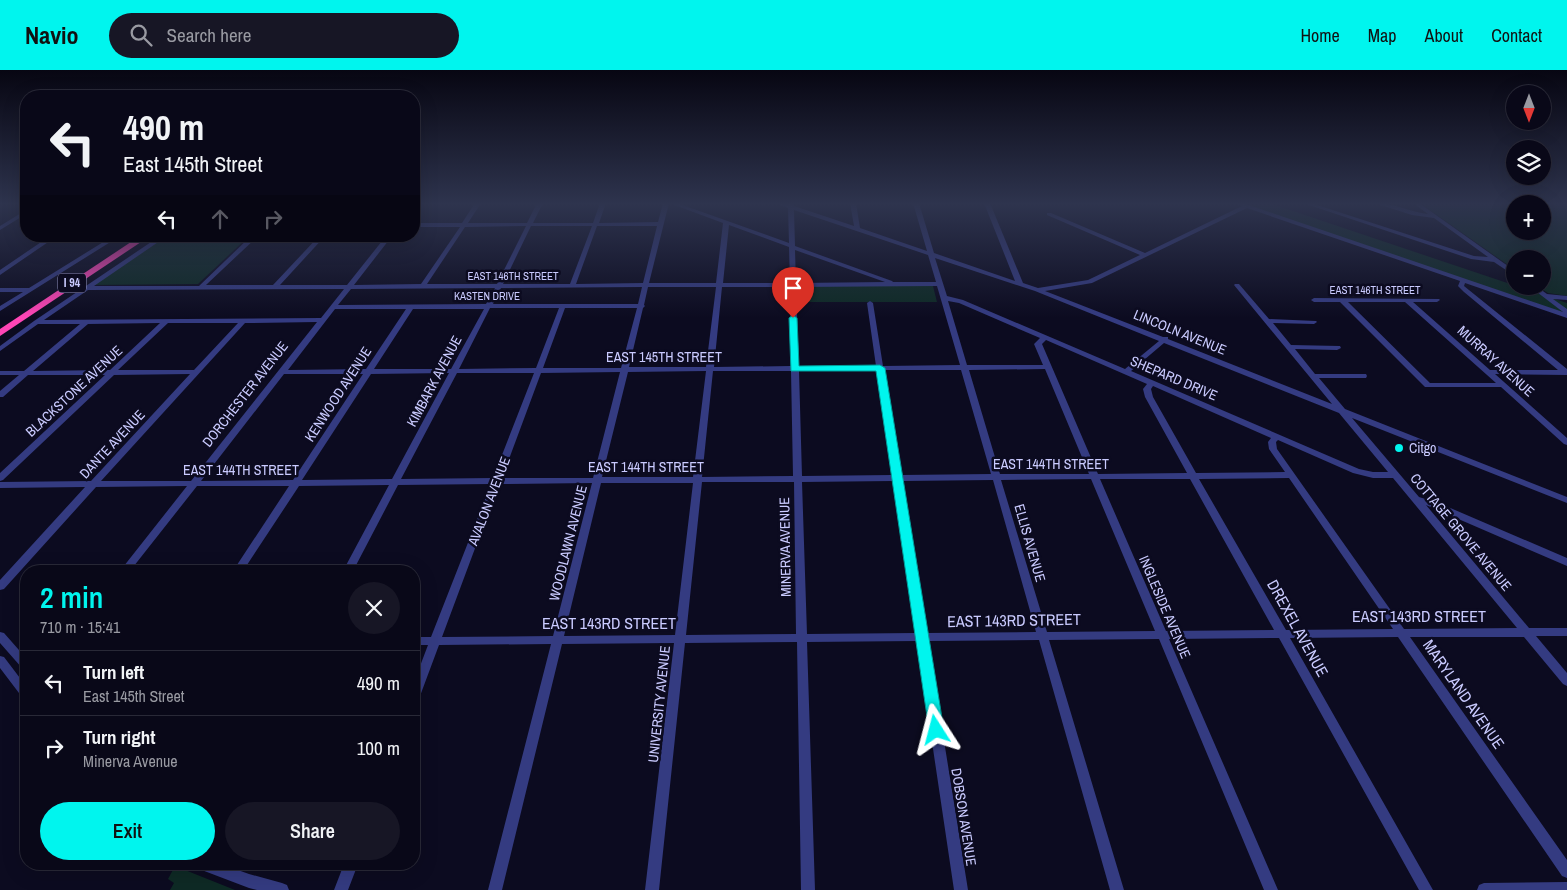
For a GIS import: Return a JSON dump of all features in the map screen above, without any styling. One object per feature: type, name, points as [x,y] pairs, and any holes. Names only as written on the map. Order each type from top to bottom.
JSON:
[{"type":"highway","name":"I 94","points":[[0,324],[123,242]]},
{"type":"highway","name":"I 94","points":[[0,333],[137,242]]},
{"type":"street","points":[[423,286],[453,241]]},
{"type":"street","name":"KIMBARK AVENUE","points":[[351,565],[521,241]]},
{"type":"street","points":[[572,286],[589,241]]},
{"type":"street","name":"WOODLAWN AVENUE","points":[[495,890],[657,241]]},
{"type":"street","name":"UNIVERSITY AVENUE","points":[[652,890],[724,241]]},
{"type":"street","points":[[778,241],[895,284]]},
{"type":"street","name":"MINERVA AVENUE","points":[[792,241],[808,890]]},
{"type":"street","name":"LINCOLN AVENUE","points":[[895,241],[1037,290],[1165,339],[1567,500]]},
{"type":"street","name":"ELLIS AVENUE","points":[[927,241],[1117,890]]},
{"type":"street","points":[[1002,241],[1020,284]]},
{"type":"street","points":[[1113,241],[1145,255]]},
{"type":"street","points":[[1037,290],[1090,282],[1174,241]]},
{"type":"street","points":[[1349,241],[1567,316]]},
{"type":"street","points":[[1422,241],[1467,256],[1496,260]]},
{"type":"street","points":[[1470,241],[1506,267]]},
{"type":"street","points":[[0,273],[45,242]]},
{"type":"street","points":[[0,309],[107,242]]},
{"type":"street","points":[[0,349],[36,322],[155,242]]},
{"type":"street","points":[[202,287],[249,242]]},
{"type":"street","points":[[275,287],[316,242]]},
{"type":"street","name":"DORCHESTER AVENUE","points":[[130,565],[384,242]]},
{"type":"street","points":[[1463,281],[1461,286],[1466,291],[1566,372]]},
{"type":"street","name":"EAST 146TH STREET","points":[[86,288],[940,284]]},
{"type":"street","name":"COTTAGE GROVE AVENUE","points":[[1237,286],[1567,681]]},
{"type":"street","points":[[0,290],[30,290]]},
{"type":"street","points":[[1545,296],[1567,298]]},
{"type":"street","points":[[1545,296],[1567,312]]},
{"type":"street","name":"SHEPARD DRIVE","points":[[944,298],[961,301],[1356,471],[1373,475],[1396,476]]},
{"type":"street","name":"EAST 146TH STREET","points":[[1314,300],[1437,300]]},
{"type":"street","points":[[1342,300],[1428,385],[1504,385]]},
{"type":"street","name":"MURRAY AVENUE","points":[[1408,300],[1567,442]]},
{"type":"street","name":"DOBSON AVENUE","points":[[870,304],[962,890]]},
{"type":"street","name":"AVALON AVENUE","points":[[420,680],[563,306]]},
{"type":"street","name":"KASTEN DRIVE","points":[[333,307],[642,306]]},
{"type":"street","name":"KENWOOD AVENUE","points":[[242,565],[411,307]]},
{"type":"street","name":"DANTE AVENUE","points":[[0,586],[244,320]]},
{"type":"street","points":[[36,322],[323,320]]},
{"type":"street","points":[[0,395],[88,321]]},
{"type":"street","name":"BLACKSTONE AVENUE","points":[[0,478],[166,321]]},
{"type":"street","points":[[1268,322],[1314,322]]},
{"type":"street","name":"INGLESIDE AVENUE","points":[[1045,337],[1038,344],[1047,367],[1271,890]]},
{"type":"street","points":[[1125,372],[1165,339]]},
{"type":"street","points":[[1290,348],[1338,348]]},
{"type":"street","name":"EAST 145TH STREET","points":[[282,372],[1047,367]]},
{"type":"street","points":[[0,373],[197,372]]},
{"type":"street","points":[[1489,372],[1566,372]]},
{"type":"street","points":[[1314,376],[1362,376]]},
{"type":"street","name":"DREXEL AVENUE","points":[[1151,383],[1147,393],[1426,890]]},
{"type":"street","points":[[1356,428],[1373,422]]},
{"type":"street","name":"MARYLAND AVENUE","points":[[1276,437],[1272,442],[1273,449],[1567,871]]},
{"type":"street","name":"EAST 144TH STREET","points":[[0,485],[1292,476]]},
{"type":"street","points":[[1416,499],[1438,506],[1567,562]]},
{"type":"street","name":"EAST 143RD STREET","points":[[420,641],[1567,632]]},
{"type":"street","points":[[0,636],[20,658]]},
{"type":"street","points":[[0,660],[20,682]]},
{"type":"street","points":[[221,870],[275,889]]},
{"type":"street","points":[[341,890],[348,870]]},
{"type":"street","points":[[1484,890],[1567,889]]},
{"type":"green space","points":[[1349,241],[1383,241],[1506,283],[1506,295],[1543,295],[1567,303],[1567,316]]},
{"type":"green space","points":[[1474,241],[1567,241],[1567,296],[1551,293],[1551,250],[1506,250],[1506,264]]},
{"type":"green space","points":[[157,242],[243,242],[198,284],[92,285]]},
{"type":"green space","points":[[800,286],[933,286],[937,302],[800,302]]},
{"type":"green space","points":[[173,870],[185,870],[235,890],[170,890],[174,883],[168,879]]},
{"type":"place","name":"Citgo","points":[[1399,448]]},
{"type":"route","points":[[793,318],[794,368],[880,368],[936,730]]}]
